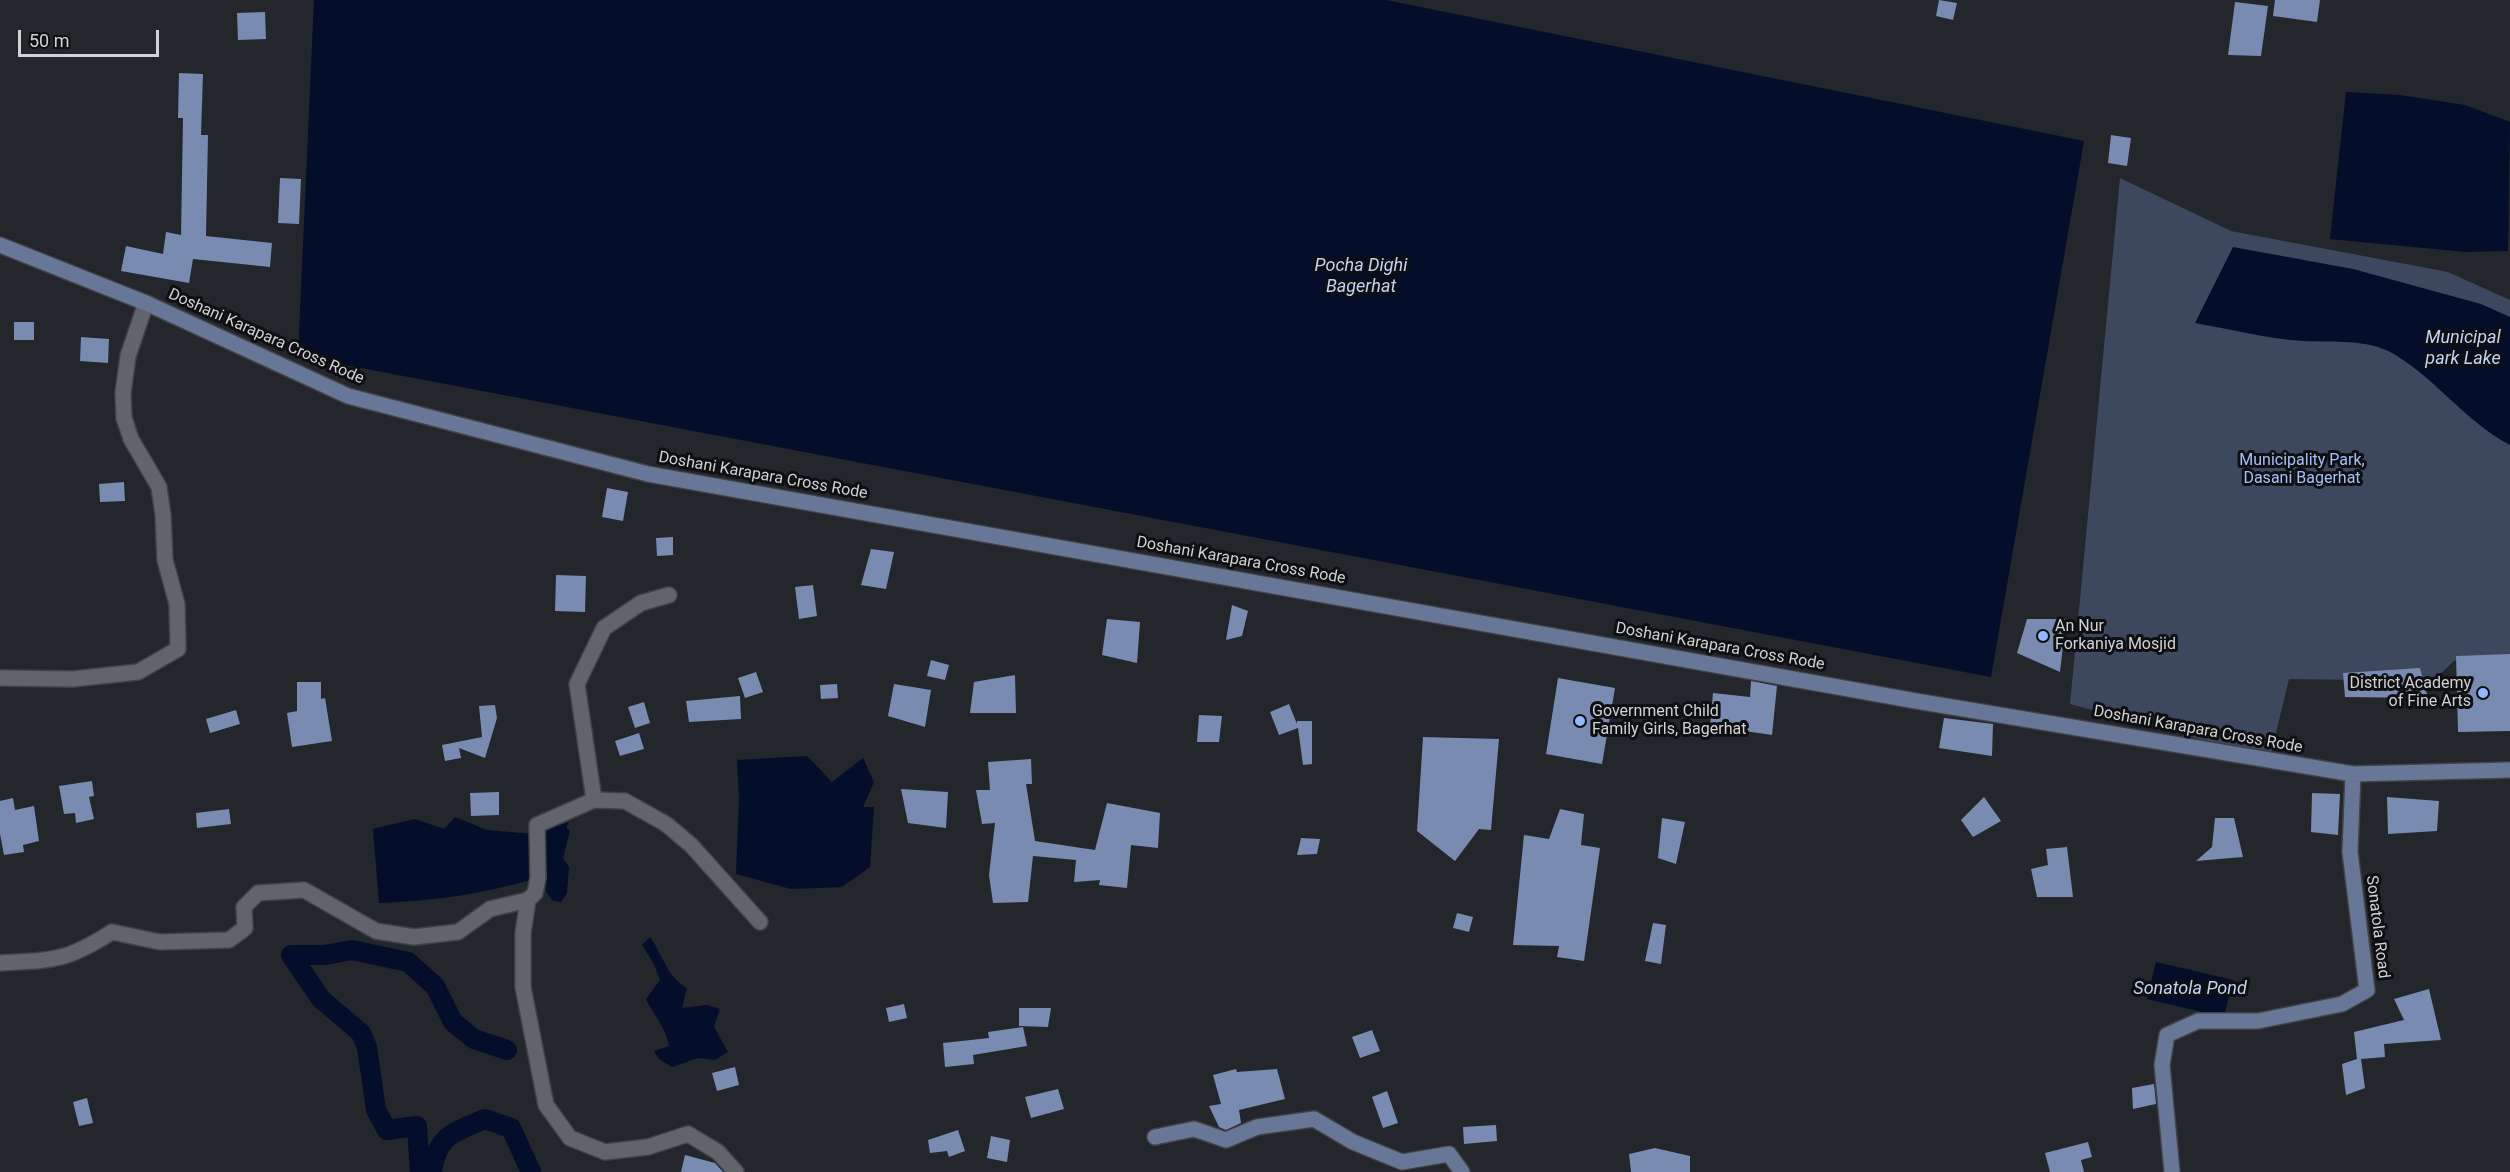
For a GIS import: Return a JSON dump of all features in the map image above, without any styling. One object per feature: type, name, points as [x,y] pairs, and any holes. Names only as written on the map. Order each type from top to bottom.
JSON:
[{"type":"street","name":"Doshani Karapara Cross Rode","points":[[0,245],[146,303],[348,396],[648,474],[1917,701],[2353,774],[2510,770]]},
{"type":"street","points":[[0,678],[73,679],[138,672],[178,649],[177,604],[165,560],[159,487],[131,439],[124,418],[123,393],[128,356],[146,303]]},
{"type":"street","points":[[594,800],[577,684],[604,628],[641,603],[669,595]]},
{"type":"street","name":"Sonatola Road","points":[[2172,1172],[2162,1065],[2167,1035],[2198,1021],[2258,1020],[2342,1004],[2367,990],[2350,852],[2353,774]]},
{"type":"street","points":[[0,963],[41,962],[76,954],[112,932],[160,942],[229,940],[245,928],[244,907],[258,893],[304,890],[376,931],[414,937],[458,932],[490,909],[528,900],[535,893],[538,878],[537,825],[594,800],[625,801],[666,824],[692,845],[760,922]]},
{"type":"street","points":[[528,900],[523,933],[523,987],[546,1105],[570,1138],[605,1152],[648,1147],[688,1134],[718,1152],[736,1172]]},
{"type":"street","points":[[1155,1137],[1194,1129],[1226,1140],[1257,1127],[1314,1119],[1353,1142],[1402,1162],[1449,1154],[1462,1172]]},
{"type":"green space","name":"Municipality Park, Dasani Bagerhat","points":[[2120,178],[2231,231],[2448,272],[2510,300],[2510,660],[2454,661],[2433,681],[2289,679],[2270,758],[2070,704]]},
{"type":"water","name":"Pocha Dighi Bagerhat","points":[[314,0],[1386,0],[2084,141],[1991,677],[298,356]]},
{"type":"water","points":[[2346,92],[2400,95],[2465,105],[2510,122],[2508,251],[2466,252],[2330,239]]},
{"type":"water","name":"Municipal park Lake","points":[[2233,247],[2353,269],[2481,304],[2510,317],[2510,445],[2479,425],[2409,364],[2383,349],[2361,343],[2277,338],[2195,323]]},
{"type":"water","points":[[807,756],[832,782],[863,758],[874,782],[863,807],[874,807],[870,867],[842,887],[791,889],[736,874],[739,799],[737,760]]},
{"type":"water","points":[[455,817],[487,830],[532,834],[534,879],[457,896],[379,903],[373,829],[415,819],[444,829]]},
{"type":"water","points":[[569,822],[566,827],[570,831],[563,858],[569,867],[567,893],[561,902],[553,901],[546,892],[541,837],[546,829]]},
{"type":"water","points":[[650,937],[674,978],[687,988],[682,1008],[707,1005],[720,1009],[714,1027],[728,1052],[715,1060],[698,1058],[672,1067],[659,1059],[654,1051],[669,1046],[663,1027],[646,999],[660,980],[654,964],[642,945]]},
{"type":"water","name":"Sonatola Pond","points":[[2156,962],[2233,980],[2224,1017],[2147,999]]},
{"type":"building","points":[[1939,0],[1957,3],[1953,20],[1936,16]]},
{"type":"building","points":[[2275,0],[2320,0],[2317,22],[2273,16]]},
{"type":"building","points":[[2235,2],[2268,6],[2261,56],[2228,55]]},
{"type":"building","points":[[265,12],[266,39],[238,40],[237,13]]},
{"type":"building","points":[[179,73],[203,74],[201,135],[208,135],[206,236],[272,243],[270,267],[193,259],[189,283],[121,271],[126,246],[163,254],[166,232],[181,235],[183,118],[178,118]]},
{"type":"building","points":[[2111,135],[2131,138],[2127,166],[2108,163]]},
{"type":"building","points":[[280,178],[301,179],[299,224],[278,223]]},
{"type":"building","points":[[14,322],[34,322],[34,340],[14,340]]},
{"type":"building","points":[[81,337],[109,339],[108,363],[80,361]]},
{"type":"building","points":[[124,482],[125,501],[100,502],[99,484]]},
{"type":"building","points":[[607,488],[628,492],[623,521],[602,517]]},
{"type":"building","points":[[673,537],[673,555],[657,556],[656,538]]},
{"type":"building","points":[[871,549],[894,552],[886,589],[861,585]]},
{"type":"building","points":[[556,575],[586,576],[585,612],[555,611]]},
{"type":"building","points":[[813,585],[817,616],[799,619],[795,587]]},
{"type":"building","points":[[1232,605],[1248,611],[1242,636],[1226,640]]},
{"type":"building","points":[[1107,619],[1140,622],[1137,663],[1102,655]]},
{"type":"building","name":"An Nur Forkaniya Mosjid","points":[[2027,619],[2066,619],[2060,672],[2017,653]]},
{"type":"building","name":"District Academy of Fine Arts","points":[[2510,654],[2510,731],[2458,732],[2456,656]]},
{"type":"building","points":[[931,660],[949,665],[945,680],[927,676]]},
{"type":"building","points":[[2420,668],[2428,698],[2345,697],[2343,673]]},
{"type":"building","points":[[756,672],[763,692],[745,698],[738,678]]},
{"type":"building","points":[[1015,675],[1016,713],[970,713],[974,682]]},
{"type":"building","name":"Government Child Family Girls, Bagerhat","points":[[1558,678],[1615,688],[1602,764],[1546,754]]},
{"type":"building","points":[[1751,681],[1777,686],[1772,735],[1710,726],[1713,693],[1750,697]]},
{"type":"building","points":[[297,682],[321,682],[321,699],[325,698],[332,741],[292,747],[287,713],[297,711]]},
{"type":"building","points":[[837,684],[838,698],[821,699],[820,685]]},
{"type":"building","points":[[894,684],[931,690],[925,727],[888,716]]},
{"type":"building","points":[[740,696],[741,719],[689,722],[686,701]]},
{"type":"building","points":[[644,702],[650,723],[635,728],[628,707]]},
{"type":"building","points":[[1289,704],[1297,724],[1297,721],[1312,721],[1312,764],[1303,765],[1298,728],[1279,735],[1270,712]]},
{"type":"building","points":[[495,705],[497,718],[485,758],[459,748],[461,758],[445,761],[442,745],[482,737],[479,706]]},
{"type":"building","points":[[236,710],[240,724],[210,733],[206,719]]},
{"type":"building","points":[[1199,715],[1222,716],[1219,742],[1197,742]]},
{"type":"building","points":[[1944,718],[1993,724],[1992,756],[1939,748]]},
{"type":"building","points":[[639,733],[644,749],[620,756],[615,741]]},
{"type":"building","points":[[1423,737],[1499,739],[1491,830],[1479,829],[1455,861],[1417,831]]},
{"type":"building","points":[[1031,759],[1032,784],[1026,784],[1035,841],[1095,850],[1107,803],[1160,813],[1158,848],[1131,845],[1127,888],[1099,885],[1100,880],[1074,882],[1076,860],[1033,856],[1028,902],[993,903],[989,875],[995,823],[982,824],[976,790],[990,790],[988,762]]},
{"type":"building","points":[[92,781],[94,796],[89,797],[94,819],[76,823],[75,813],[64,814],[59,786]]},
{"type":"building","points":[[901,789],[948,792],[946,828],[908,823]]},
{"type":"building","points":[[499,792],[499,815],[471,816],[470,793]]},
{"type":"building","points":[[2312,793],[2340,794],[2338,835],[2311,832]]},
{"type":"building","points":[[1984,797],[2001,821],[1973,837],[1961,820]]},
{"type":"building","points":[[2387,797],[2439,801],[2437,831],[2388,834]]},
{"type":"building","points":[[13,798],[15,810],[34,806],[39,841],[23,845],[24,852],[4,855],[0,834],[0,801]]},
{"type":"building","points":[[229,809],[231,824],[197,828],[196,813]]},
{"type":"building","points":[[1560,809],[1584,814],[1581,845],[1600,848],[1584,961],[1557,957],[1559,946],[1513,945],[1524,835],[1549,839]]},
{"type":"building","points":[[1662,818],[1685,822],[1676,864],[1658,858]]},
{"type":"building","points":[[2215,818],[2234,818],[2243,857],[2196,861],[2212,847]]},
{"type":"building","points":[[1301,838],[1320,839],[1317,854],[1297,855]]},
{"type":"building","points":[[2067,847],[2073,897],[2037,897],[2031,869],[2048,865],[2046,849]]},
{"type":"building","points":[[1457,913],[1473,917],[1469,932],[1453,928]]},
{"type":"building","points":[[1653,923],[1666,925],[1661,964],[1645,961]]},
{"type":"building","points":[[2429,989],[2441,1040],[2384,1044],[2385,1057],[2361,1059],[2365,1088],[2346,1095],[2342,1064],[2357,1059],[2354,1032],[2404,1020],[2394,999]]},
{"type":"building","points":[[904,1004],[907,1018],[889,1022],[886,1008]]},
{"type":"building","points":[[1019,1008],[1051,1008],[1048,1027],[1019,1026]]},
{"type":"building","points":[[1023,1027],[1027,1046],[973,1055],[974,1064],[945,1067],[943,1043],[989,1038],[988,1032]]},
{"type":"building","points":[[1372,1030],[1380,1051],[1360,1058],[1352,1037]]},
{"type":"building","points":[[735,1067],[739,1085],[717,1091],[712,1073]]},
{"type":"building","points":[[1236,1069],[1237,1072],[1277,1069],[1285,1099],[1239,1110],[1241,1123],[1226,1130],[1219,1127],[1209,1106],[1221,1104],[1213,1075]]},
{"type":"building","points":[[2154,1084],[2156,1104],[2133,1109],[2132,1088]]},
{"type":"building","points":[[1058,1089],[1064,1109],[1031,1118],[1025,1097]]},
{"type":"building","points":[[1387,1091],[1398,1123],[1383,1128],[1372,1097]]},
{"type":"building","points":[[87,1098],[93,1123],[79,1126],[73,1102]]},
{"type":"building","points":[[1496,1125],[1497,1141],[1464,1144],[1463,1127]]},
{"type":"building","points":[[958,1130],[965,1151],[949,1157],[947,1151],[930,1153],[928,1140]]},
{"type":"building","points":[[991,1136],[1010,1140],[1007,1162],[987,1158]]},
{"type":"building","points":[[2088,1142],[2092,1157],[2081,1160],[2084,1172],[2050,1172],[2045,1153]]},
{"type":"building","points":[[1655,1148],[1690,1156],[1690,1172],[1631,1172],[1629,1154]]},
{"type":"building","points":[[685,1155],[715,1163],[723,1172],[681,1172]]},
{"type":"waterway","points":[[420,1172],[417,1126],[387,1130],[376,1110],[367,1047],[361,1033],[321,999],[291,955],[325,955],[352,950],[408,962],[435,986],[453,1022],[474,1039],[507,1050]]},
{"type":"waterway","points":[[432,1172],[434,1160],[443,1142],[456,1132],[485,1119],[511,1128],[531,1172]]},
{"type":"place","name":"An Nur Forkaniya Mosjid","points":[[2043,636]]},
{"type":"place","name":"District Academy of Fine Arts","points":[[2483,693]]},
{"type":"place","name":"Government Child Family Girls, Bagerhat","points":[[1580,721]]}]
